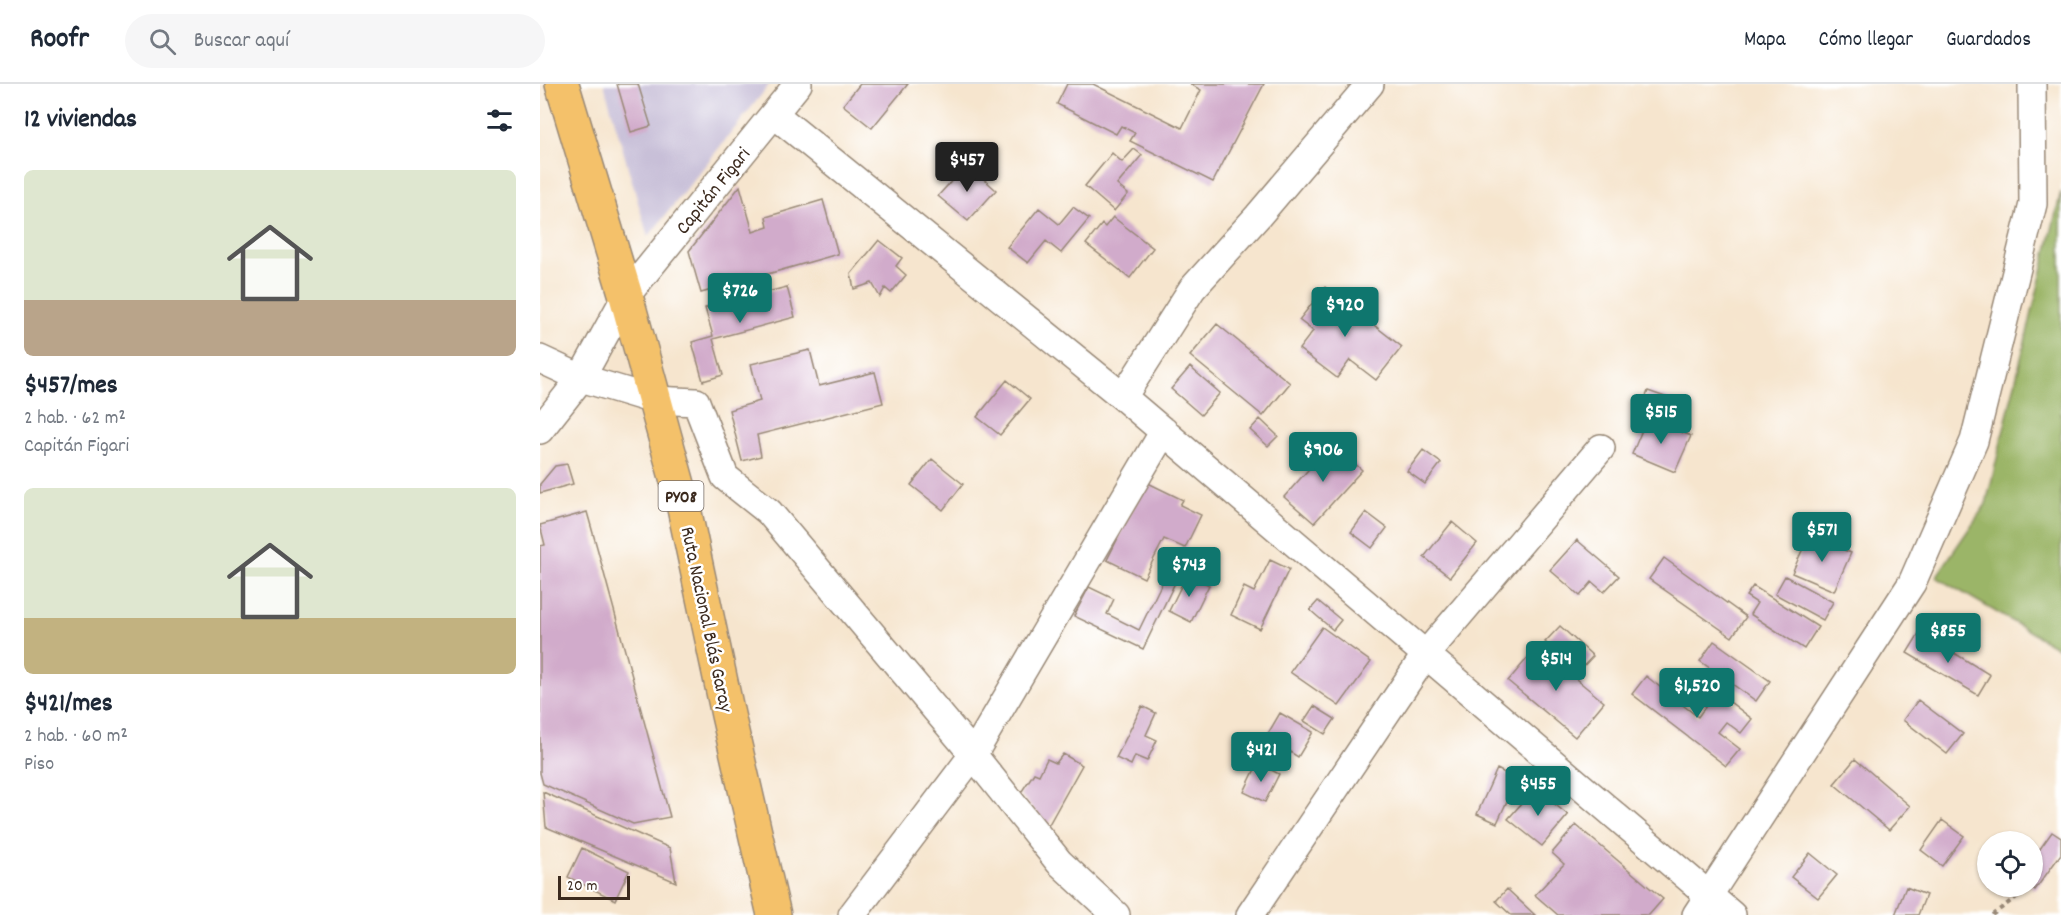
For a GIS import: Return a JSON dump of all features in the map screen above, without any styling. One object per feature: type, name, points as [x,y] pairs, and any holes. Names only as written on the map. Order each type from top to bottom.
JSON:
[{"type":"highway","name":"Ruta Nacional Blás Garay","points":[[562,84],[626,296],[682,499],[774,915]]},
{"type":"street","name":"Capitán Figari","points":[[540,430],[581,378],[626,296],[798,84]]},
{"type":"street","points":[[1123,397],[1192,289],[1258,216],[1370,84]]},
{"type":"street","points":[[1702,905],[1912,584],[1974,441],[2033,204],[2032,84]]},
{"type":"street","points":[[774,114],[1123,397],[1426,654],[1702,905],[1732,915]]},
{"type":"street","points":[[540,359],[581,378],[654,400],[696,402],[724,477],[769,512],[974,756],[1059,862],[1116,915]]},
{"type":"street","points":[[852,915],[974,756],[1164,431]]},
{"type":"street","points":[[1250,915],[1426,654],[1601,448]]},
{"type":"path","points":[[1992,915],[2017,897]]},
{"type":"shaded area","points":[[604,84],[770,84],[648,237]]},
{"type":"green space","points":[[2061,192],[2061,650],[1936,577],[1986,504]]},
{"type":"building","points":[[617,84],[638,84],[651,126],[631,132]]},
{"type":"building","points":[[860,84],[908,84],[872,128],[843,105]]},
{"type":"building","points":[[1067,84],[1093,84],[1182,128],[1201,90],[1190,84],[1264,84],[1213,182],[1130,141],[1135,133],[1121,126],[1116,134],[1057,104]]},
{"type":"building","points":[[1134,149],[1142,155],[1117,185],[1128,194],[1114,211],[1085,186],[1112,153],[1122,162]]},
{"type":"building","points":[[967,164],[996,190],[968,221],[938,196]]},
{"type":"building","points":[[740,186],[753,232],[768,227],[766,217],[823,200],[838,254],[701,293],[689,251]]},
{"type":"building","points":[[1073,207],[1089,219],[1061,253],[1046,241],[1028,263],[1007,247],[1039,208],[1059,224]]},
{"type":"building","points":[[1113,217],[1153,248],[1130,278],[1086,244],[1102,224],[1105,227]]},
{"type":"building","points":[[879,240],[902,258],[896,266],[906,275],[891,293],[885,288],[880,297],[872,283],[854,289],[851,274]]},
{"type":"building","points":[[787,287],[795,317],[713,339],[723,375],[703,381],[692,342],[713,336],[705,308]]},
{"type":"building","points":[[1325,287],[1402,347],[1376,380],[1350,360],[1337,378],[1299,349],[1313,331],[1299,320]]},
{"type":"building","points":[[1217,324],[1290,383],[1263,416],[1190,356]]},
{"type":"building","points":[[810,350],[819,386],[875,372],[883,403],[757,435],[761,456],[742,461],[729,410],[760,401],[751,364]]},
{"type":"building","points":[[1190,367],[1220,393],[1201,415],[1171,389]]},
{"type":"building","points":[[1007,380],[1030,399],[1000,435],[977,417]]},
{"type":"building","points":[[1648,391],[1688,405],[1680,427],[1640,412]]},
{"type":"building","points":[[1647,418],[1691,436],[1675,472],[1632,454]]},
{"type":"building","points":[[1260,419],[1278,436],[1268,446],[1250,430]]},
{"type":"building","points":[[1332,443],[1362,470],[1314,523],[1284,497]]},
{"type":"building","points":[[1423,450],[1441,463],[1425,484],[1407,471]]},
{"type":"building","points":[[932,459],[963,484],[943,510],[911,485]]},
{"type":"building","points":[[567,464],[573,484],[540,493],[540,484],[555,466]]},
{"type":"building","points":[[1146,482],[1183,500],[1180,505],[1201,515],[1185,548],[1164,539],[1144,578],[1107,560]]},
{"type":"building","points":[[587,512],[670,817],[633,824],[543,784],[540,773],[540,546],[545,545],[540,525]]},
{"type":"building","points":[[1366,512],[1387,528],[1372,548],[1351,532]]},
{"type":"building","points":[[1452,522],[1477,543],[1450,577],[1424,557]]},
{"type":"building","points":[[1809,535],[1851,553],[1834,591],[1792,573]]},
{"type":"building","points":[[1577,540],[1619,576],[1604,592],[1592,582],[1580,596],[1550,570]]},
{"type":"building","points":[[1174,558],[1184,564],[1143,649],[1074,616],[1089,587],[1114,599],[1107,614],[1139,630]]},
{"type":"building","points":[[1664,558],[1746,617],[1732,637],[1649,579]]},
{"type":"building","points":[[1270,560],[1289,569],[1260,629],[1231,615],[1244,587],[1254,592]]},
{"type":"building","points":[[1187,574],[1209,585],[1191,622],[1169,611]]},
{"type":"building","points":[[1785,576],[1833,602],[1823,620],[1775,594]]},
{"type":"building","points":[[1753,586],[1818,627],[1804,649],[1750,614],[1757,603],[1746,596]]},
{"type":"building","points":[[1318,601],[1341,620],[1333,630],[1310,610]]},
{"type":"building","points":[[1560,626],[1593,656],[1578,672],[1545,642]]},
{"type":"building","points":[[1322,627],[1371,662],[1339,706],[1290,672]]},
{"type":"building","points":[[1920,632],[1990,675],[1978,695],[1907,653]]},
{"type":"building","points":[[1714,641],[1770,681],[1756,701],[1700,661]]},
{"type":"building","points":[[1537,647],[1604,702],[1575,737],[1508,681]]},
{"type":"building","points":[[1646,676],[1698,717],[1706,706],[1702,703],[1713,689],[1752,719],[1741,733],[1726,722],[1718,732],[1740,749],[1726,766],[1632,694]]},
{"type":"building","points":[[1918,700],[1963,734],[1947,754],[1903,720]]},
{"type":"building","points":[[1142,706],[1156,713],[1146,735],[1157,740],[1147,761],[1135,756],[1131,765],[1116,758]]},
{"type":"building","points":[[1314,706],[1335,719],[1325,734],[1304,721]]},
{"type":"building","points":[[1280,713],[1313,732],[1298,757],[1266,737]]},
{"type":"building","points":[[1063,754],[1082,765],[1048,826],[1020,794],[1034,773],[1039,775],[1047,759],[1056,763]]},
{"type":"building","points":[[1855,759],[1910,806],[1889,830],[1834,784]]},
{"type":"building","points":[[1258,763],[1279,774],[1265,802],[1244,792]]},
{"type":"building","points":[[1497,769],[1517,779],[1497,823],[1477,814]]},
{"type":"building","points":[[1535,788],[1568,815],[1542,846],[1508,819]]},
{"type":"building","points":[[543,792],[670,848],[676,882],[546,827]]},
{"type":"building","points":[[1942,820],[1964,836],[1942,866],[1921,850]]},
{"type":"building","points":[[1576,825],[1663,899],[1649,915],[1558,915],[1535,895],[1564,864],[1552,853]]},
{"type":"building","points":[[2052,832],[2061,838],[2061,854],[2043,879],[2043,845]]},
{"type":"building","points":[[582,848],[629,871],[615,900],[568,877]]},
{"type":"building","points":[[1810,853],[1837,875],[1818,898],[1791,877]]},
{"type":"building","points":[[1906,887],[1926,895],[1918,915],[1895,915]]},
{"type":"building","points":[[1507,889],[1535,915],[1511,915],[1496,901]]}]
